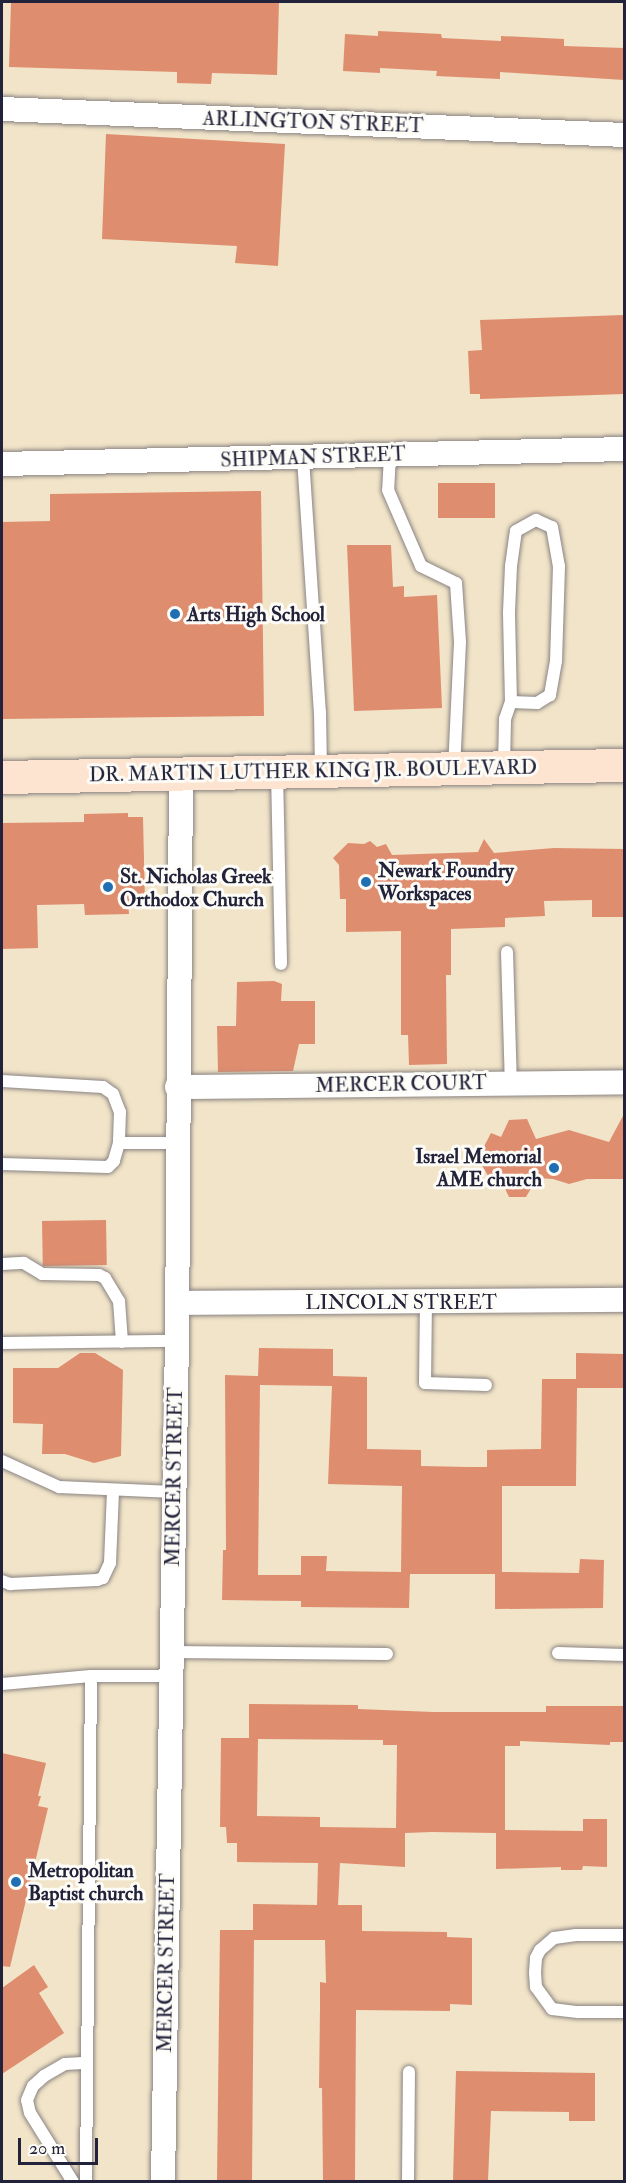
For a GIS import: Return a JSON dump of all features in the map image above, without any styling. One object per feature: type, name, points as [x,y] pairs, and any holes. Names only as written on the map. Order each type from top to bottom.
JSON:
[{"type":"street","name":"ARLINGTON STREET","points":[[2,109],[624,135]]},
{"type":"street","name":"SHIPMAN STREET","points":[[2,464],[624,449]]},
{"type":"street","name":"DR. MARTIN LUTHER KING JR. BOULEVARD","points":[[2,777],[624,765]]},
{"type":"street","name":"MERCER STREET","points":[[163,2181],[177,1341],[181,773]]},
{"type":"street","name":"MERCER COURT","points":[[177,1087],[624,1082]]},
{"type":"street","name":"LINCOLN STREET","points":[[177,1303],[624,1300]]},
{"type":"lane","points":[[390,455],[388,490],[422,566],[456,582],[460,642],[454,768]]},
{"type":"lane","points":[[303,458],[320,712],[321,771]]},
{"type":"lane","points":[[504,767],[506,719],[511,702],[509,612],[511,566],[516,531],[536,520],[552,527],[559,566],[556,661],[550,695],[537,703],[511,702]]},
{"type":"lane","points":[[277,771],[281,964]]},
{"type":"lane","points":[[507,952],[511,1083]]},
{"type":"lane","points":[[2,1081],[108,1089],[117,1101],[120,1112],[120,1143],[114,1161],[102,1169],[2,1164]]},
{"type":"lane","points":[[120,1143],[177,1143]]},
{"type":"lane","points":[[2,1264],[24,1263],[42,1275],[99,1275],[105,1278],[119,1301],[122,1342]]},
{"type":"lane","points":[[426,1301],[425,1383],[486,1384]]},
{"type":"lane","points":[[2,1343],[177,1341]]},
{"type":"lane","points":[[2,1461],[59,1487],[174,1492]]},
{"type":"lane","points":[[2,1581],[10,1584],[103,1578],[110,1563],[113,1490]]},
{"type":"lane","points":[[558,1653],[624,1655]]},
{"type":"lane","points":[[2,1684],[91,1676],[171,1664],[387,1654]]},
{"type":"lane","points":[[86,2181],[91,1676]]},
{"type":"lane","points":[[624,1935],[576,1935],[554,1938],[540,1950],[536,1958],[535,1973],[536,1987],[552,2009],[578,2012],[624,2012]]},
{"type":"lane","points":[[73,2181],[30,2113],[27,2100],[38,2081],[52,2071],[70,2063],[87,2063]]},
{"type":"lane","points":[[408,2181],[409,2072]]},
{"type":"building","points":[[11,2],[279,2],[277,75],[212,73],[211,84],[177,83],[177,72],[9,67]]},
{"type":"building","points":[[378,31],[441,34],[442,38],[501,41],[501,36],[564,39],[564,46],[624,48],[624,80],[500,72],[500,79],[436,76],[437,71],[380,68],[380,73],[343,71],[345,34],[378,36]]},
{"type":"building","points":[[106,134],[285,144],[278,266],[235,263],[237,246],[102,239]]},
{"type":"building","points":[[624,315],[624,394],[480,399],[480,394],[470,394],[468,351],[482,350],[480,320]]},
{"type":"building","points":[[438,483],[495,483],[495,518],[438,518]]},
{"type":"building","name":"Arts High School","points":[[261,491],[264,716],[2,719],[2,522],[50,521],[50,494]]},
{"type":"building","points":[[347,545],[391,545],[393,587],[404,586],[404,597],[437,595],[442,708],[354,711]]},
{"type":"building","name":"St. Nicholas Greek Orthodox Church","points":[[128,813],[128,817],[143,817],[145,903],[128,903],[129,914],[85,915],[84,904],[37,905],[38,948],[2,949],[2,823],[84,822],[84,814]]},
{"type":"building","points":[[484,839],[494,853],[554,848],[624,849],[624,917],[592,917],[592,900],[544,901],[545,916],[505,918],[505,927],[451,929],[451,975],[446,975],[447,1064],[409,1065],[408,1035],[401,1035],[401,931],[346,932],[346,899],[340,899],[339,865],[333,858],[348,843],[364,844],[370,841],[377,847],[386,844],[392,855],[478,852]]},
{"type":"building","points":[[274,981],[282,984],[281,1001],[315,1001],[315,1044],[299,1044],[293,1071],[218,1072],[217,1026],[236,1026],[237,982]]},
{"type":"building","name":"Israel Memorial AME church","points":[[624,1114],[624,1179],[587,1179],[569,1184],[553,1179],[537,1178],[526,1197],[509,1197],[501,1180],[492,1183],[478,1158],[491,1133],[501,1137],[509,1120],[527,1119],[536,1139],[569,1130],[609,1142]]},
{"type":"building","points":[[106,1220],[107,1265],[43,1266],[42,1221]]},
{"type":"building","points":[[259,1348],[333,1349],[333,1376],[367,1377],[367,1449],[421,1450],[421,1466],[487,1467],[487,1450],[541,1449],[542,1379],[576,1379],[576,1353],[624,1354],[624,1388],[577,1388],[576,1486],[502,1486],[502,1572],[579,1573],[580,1559],[604,1560],[603,1608],[495,1609],[495,1574],[410,1574],[409,1608],[301,1607],[301,1601],[222,1600],[223,1550],[226,1550],[225,1375],[258,1376]],"holes":[[[260,1385],[332,1386],[328,1484],[402,1486],[401,1572],[326,1571],[327,1556],[301,1556],[301,1575],[258,1575]]]},
{"type":"building","points":[[80,1353],[95,1353],[123,1370],[121,1456],[94,1463],[65,1454],[42,1454],[43,1424],[13,1423],[13,1368],[58,1368]]},
{"type":"building","points":[[249,1704],[358,1705],[358,1709],[433,1712],[546,1712],[546,1706],[624,1706],[624,1742],[610,1742],[610,1745],[520,1741],[520,1746],[505,1746],[505,1830],[583,1831],[583,1819],[607,1819],[607,1867],[583,1866],[582,1870],[561,1870],[561,1867],[496,1869],[496,1833],[432,1832],[405,1833],[405,1867],[340,1863],[338,1905],[362,1905],[362,1931],[447,1932],[447,1937],[472,1938],[472,2005],[450,2004],[450,2011],[356,2010],[355,2181],[323,2181],[322,2088],[319,2088],[320,1982],[326,1983],[325,1940],[254,1940],[252,2181],[217,2181],[220,1930],[253,1930],[253,1904],[317,1905],[318,1863],[237,1862],[237,1843],[227,1843],[226,1827],[220,1827],[221,1738],[249,1738]],"holes":[[[258,1739],[383,1740],[383,1745],[397,1745],[396,1828],[320,1827],[320,1817],[257,1816]]]},
{"type":"building","points":[[2,1753],[46,1763],[38,1796],[41,1796],[38,1806],[48,1808],[10,1967],[2,1966]]},
{"type":"building","points":[[34,1965],[48,1987],[39,1993],[64,2033],[2,2074],[2,1988]]},
{"type":"building","points":[[456,2071],[595,2073],[595,2121],[569,2121],[569,2112],[491,2111],[488,2181],[453,2181]]},
{"type":"place","name":"Arts High School","points":[[175,614]]},
{"type":"place","name":"Newark Foundry Workspaces","points":[[366,882]]},
{"type":"place","name":"St. Nicholas Greek Orthodox Church","points":[[108,887]]},
{"type":"place","name":"Israel Memorial AME church","points":[[554,1168]]},
{"type":"place","name":"Metropolitan Baptist church","points":[[16,1882]]}]
